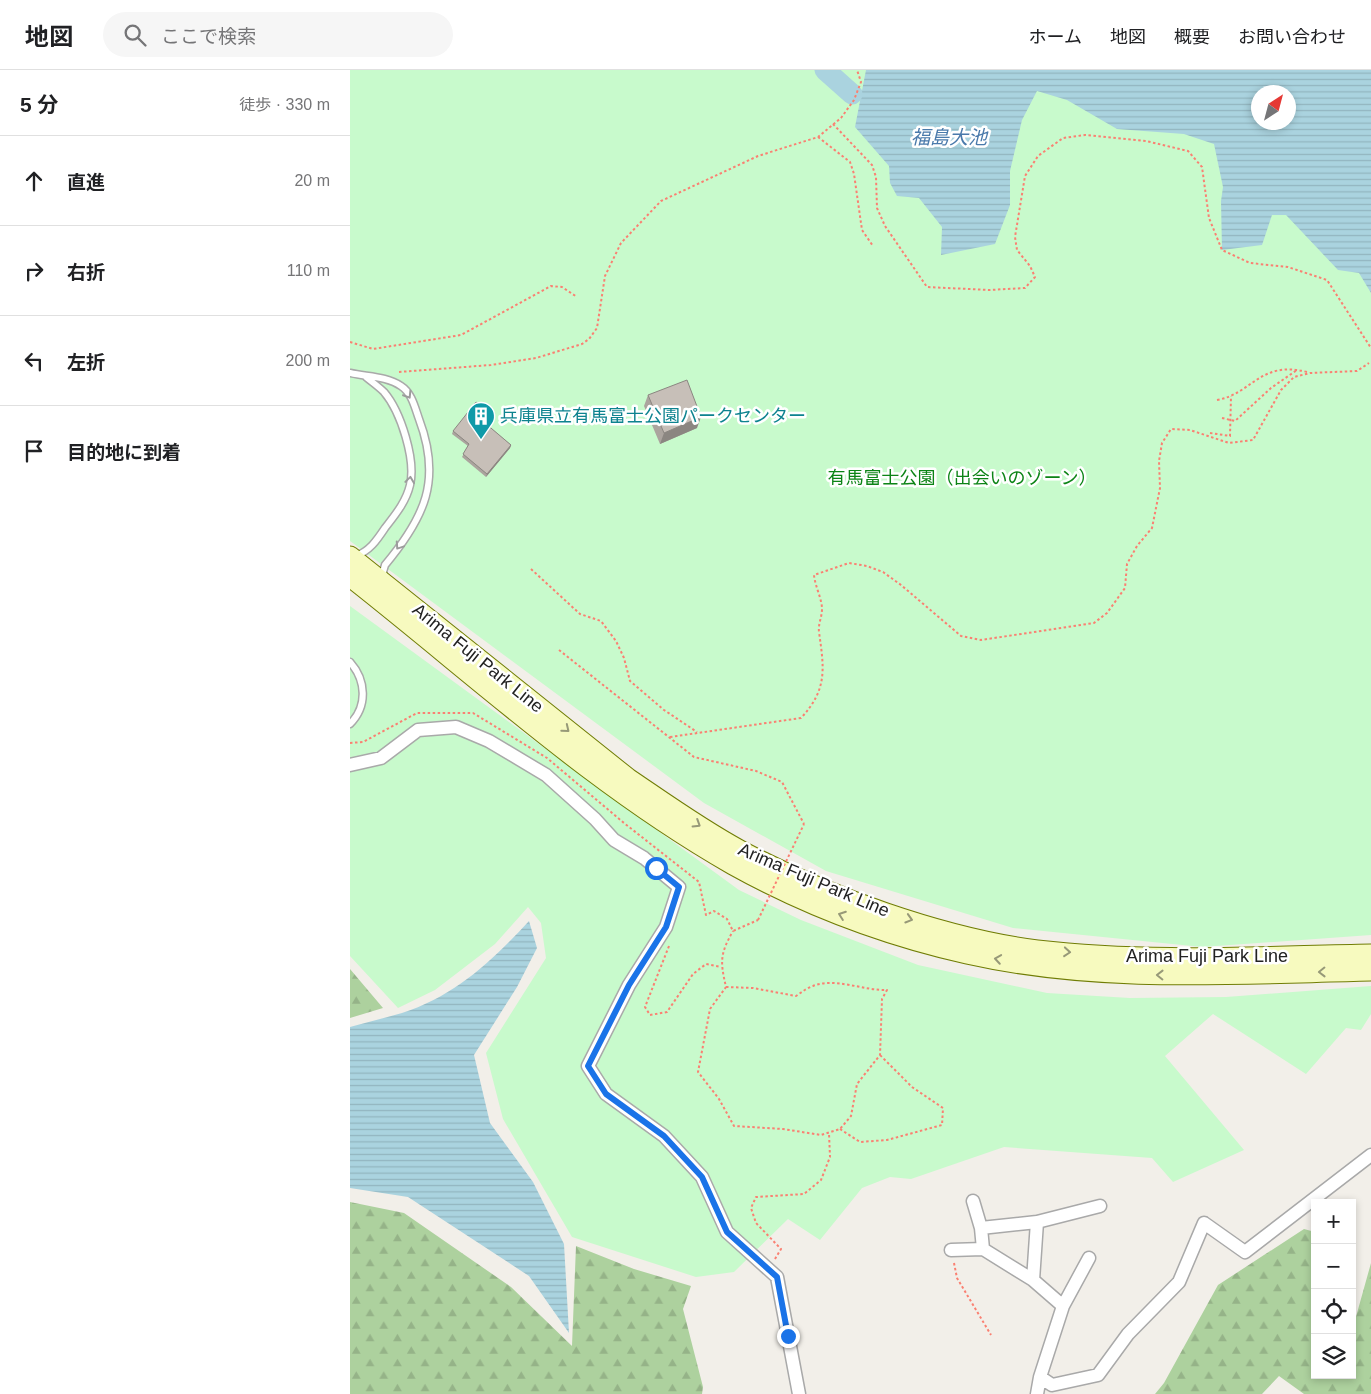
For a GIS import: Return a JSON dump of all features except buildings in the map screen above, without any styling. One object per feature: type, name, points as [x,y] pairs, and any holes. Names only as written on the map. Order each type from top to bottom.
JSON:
[{"type":"main road","name":"Arima Fuji Park Line","points":[[351,557],[613,766],[664,803],[740,850],[841,896],[971,938],[1036,950],[1161,958],[1371,954]]},
{"type":"main road","name":"Arima Fuji Park Line","points":[[352,583],[655,816],[734,865],[832,912],[889,932],[967,954],[1033,965],[1157,976],[1371,971]]},
{"type":"street","points":[[350,765],[381,758],[418,730],[456,727],[489,740],[546,775],[595,819],[614,840],[644,858],[679,887],[666,927],[629,985],[588,1066],[606,1094],[664,1136],[702,1177],[727,1232],[777,1277],[799,1394]]},
{"type":"street","points":[[1040,1376],[1052,1385],[1098,1375],[1128,1334],[1180,1282],[1204,1223],[1245,1252],[1371,1155]]},
{"type":"street","points":[[973,1202],[981,1228],[983,1249]]},
{"type":"street","points":[[981,1228],[1037,1222],[1100,1206]]},
{"type":"street","points":[[1033,1280],[1037,1222]]},
{"type":"street","points":[[951,1250],[983,1249],[1033,1280],[1063,1306]]},
{"type":"street","points":[[1037,1394],[1040,1376],[1063,1306],[1089,1258]]},
{"type":"lane","points":[[350,374],[378,377],[393,382],[409,394],[430,454],[431,472],[425,503],[418,517],[385,565],[383,572],[386,584]]},
{"type":"lane","points":[[351,557],[361,554],[372,546],[396,514],[410,485],[409,449],[394,407],[383,392],[366,377]]},
{"type":"lane","points":[[350,662],[360,674],[363,688],[361,704],[356,718],[350,724]]},
{"type":"path","points":[[399,372],[500,364],[536,358],[582,344],[590,339],[597,328],[605,276],[621,243],[661,201],[758,156],[818,137],[833,124],[854,100],[861,82],[856,70]]},
{"type":"path","points":[[833,124],[872,165],[876,177],[877,208],[885,226],[927,288],[988,290],[1025,288],[1035,278],[1030,266],[1017,250],[1015,237],[1026,176],[1038,156],[1063,138],[1085,135],[1146,141],[1188,151],[1202,167],[1209,218],[1222,250],[1250,263],[1288,267],[1326,280],[1371,348]]},
{"type":"path","points":[[818,137],[850,162],[854,174],[862,230],[873,246]]},
{"type":"path","points":[[350,342],[373,349],[461,335],[551,286],[562,287],[577,297]]},
{"type":"path","points":[[670,737],[801,718],[815,704],[822,682],[824,654],[819,629],[822,607],[814,575],[848,563],[867,566],[883,572],[961,636],[981,640],[1094,624],[1107,613],[1125,588],[1127,564],[1137,546],[1152,528],[1160,488],[1159,461],[1162,443],[1172,429],[1190,430],[1229,444],[1253,440],[1281,390],[1294,376],[1310,373],[1357,371],[1369,363]]},
{"type":"path","points":[[1217,400],[1231,396],[1259,377],[1286,369],[1310,373]]},
{"type":"path","points":[[1222,418],[1230,422],[1243,416],[1271,388],[1298,370]]},
{"type":"path","points":[[1210,433],[1230,436],[1231,396]]},
{"type":"path","points":[[532,569],[580,614],[600,621],[620,650],[630,681],[664,710],[697,732]]},
{"type":"path","points":[[559,650],[694,758],[756,771],[782,782],[804,824],[758,920],[733,931],[722,951],[721,967],[726,987]]},
{"type":"path","points":[[699,882],[706,914],[714,911],[727,919],[733,931]]},
{"type":"path","points":[[666,927],[669,948],[645,1007],[650,1015],[667,1012],[693,974],[706,964],[721,967]]},
{"type":"path","points":[[838,984],[871,990],[887,990],[882,999],[880,1055],[856,1084],[851,1116],[840,1129],[821,1135],[783,1129],[734,1126],[720,1099],[698,1072],[710,1009],[726,987],[754,988],[796,996],[814,985],[838,984]]},
{"type":"path","points":[[840,1129],[860,1142],[887,1140],[942,1125],[943,1108],[912,1087],[880,1055]]},
{"type":"path","points":[[769,1270],[781,1249],[756,1222],[751,1208],[756,1197],[804,1194],[821,1180],[830,1158],[829,1133]]},
{"type":"path","points":[[951,1250],[957,1278],[991,1335]]},
{"type":"green space","name":"有馬富士公園（出会いのゾーン）","points":[[350,70],[1371,70],[1371,935],[1202,947],[1013,928],[826,871],[704,803],[350,541]]},
{"type":"green space","points":[[350,606],[739,890],[801,920],[918,965],[1047,993],[1130,998],[1226,997],[1371,986],[1371,1014],[1361,1030],[1346,1028],[1306,1074],[1213,1014],[1165,1056],[1244,1150],[1173,1182],[1152,1158],[1004,1147],[911,1179],[890,1177],[862,1188],[820,1240],[788,1219],[734,1272],[696,1277],[572,1237],[503,1119],[486,1053],[546,958],[541,923],[528,907],[495,944],[435,990],[398,1008],[350,956]]},
{"type":"green space","points":[[350,969],[383,1008],[350,1018]]},
{"type":"green space","points":[[350,1202],[404,1213],[511,1287],[572,1346],[576,1246],[634,1269],[691,1286],[683,1309],[703,1387],[702,1394],[350,1394]]},
{"type":"green space","points":[[1304,1229],[1311,1231],[1311,1379],[1356,1379],[1356,1317],[1371,1263],[1371,1394],[1304,1394],[1279,1376],[1262,1394],[1155,1394],[1164,1383],[1218,1285]]},
{"type":"water","name":"福島大池","points":[[866,70],[1371,70],[1371,293],[1359,273],[1338,270],[1286,215],[1272,215],[1262,245],[1222,250],[1221,201],[1223,187],[1214,144],[1184,134],[1117,129],[1067,100],[1037,91],[1022,120],[1010,171],[1010,205],[995,244],[941,255],[942,227],[919,198],[897,196],[890,183],[889,166],[855,127]]},
{"type":"water","points":[[529,921],[537,948],[517,987],[474,1055],[490,1123],[533,1182],[564,1244],[569,1333],[529,1276],[408,1197],[350,1188],[350,1027],[421,1006],[456,987],[487,963]]},
{"type":"waterway","points":[[825,70],[852,94]]},
{"type":"place","name":"兵庫県立有馬富士公園パークセンター","points":[[481,440]]},
{"type":"route","points":[[656,868],[679,887],[666,927],[629,985],[588,1066],[606,1094],[664,1136],[702,1177],[727,1232],[777,1277],[788,1336]]}]
